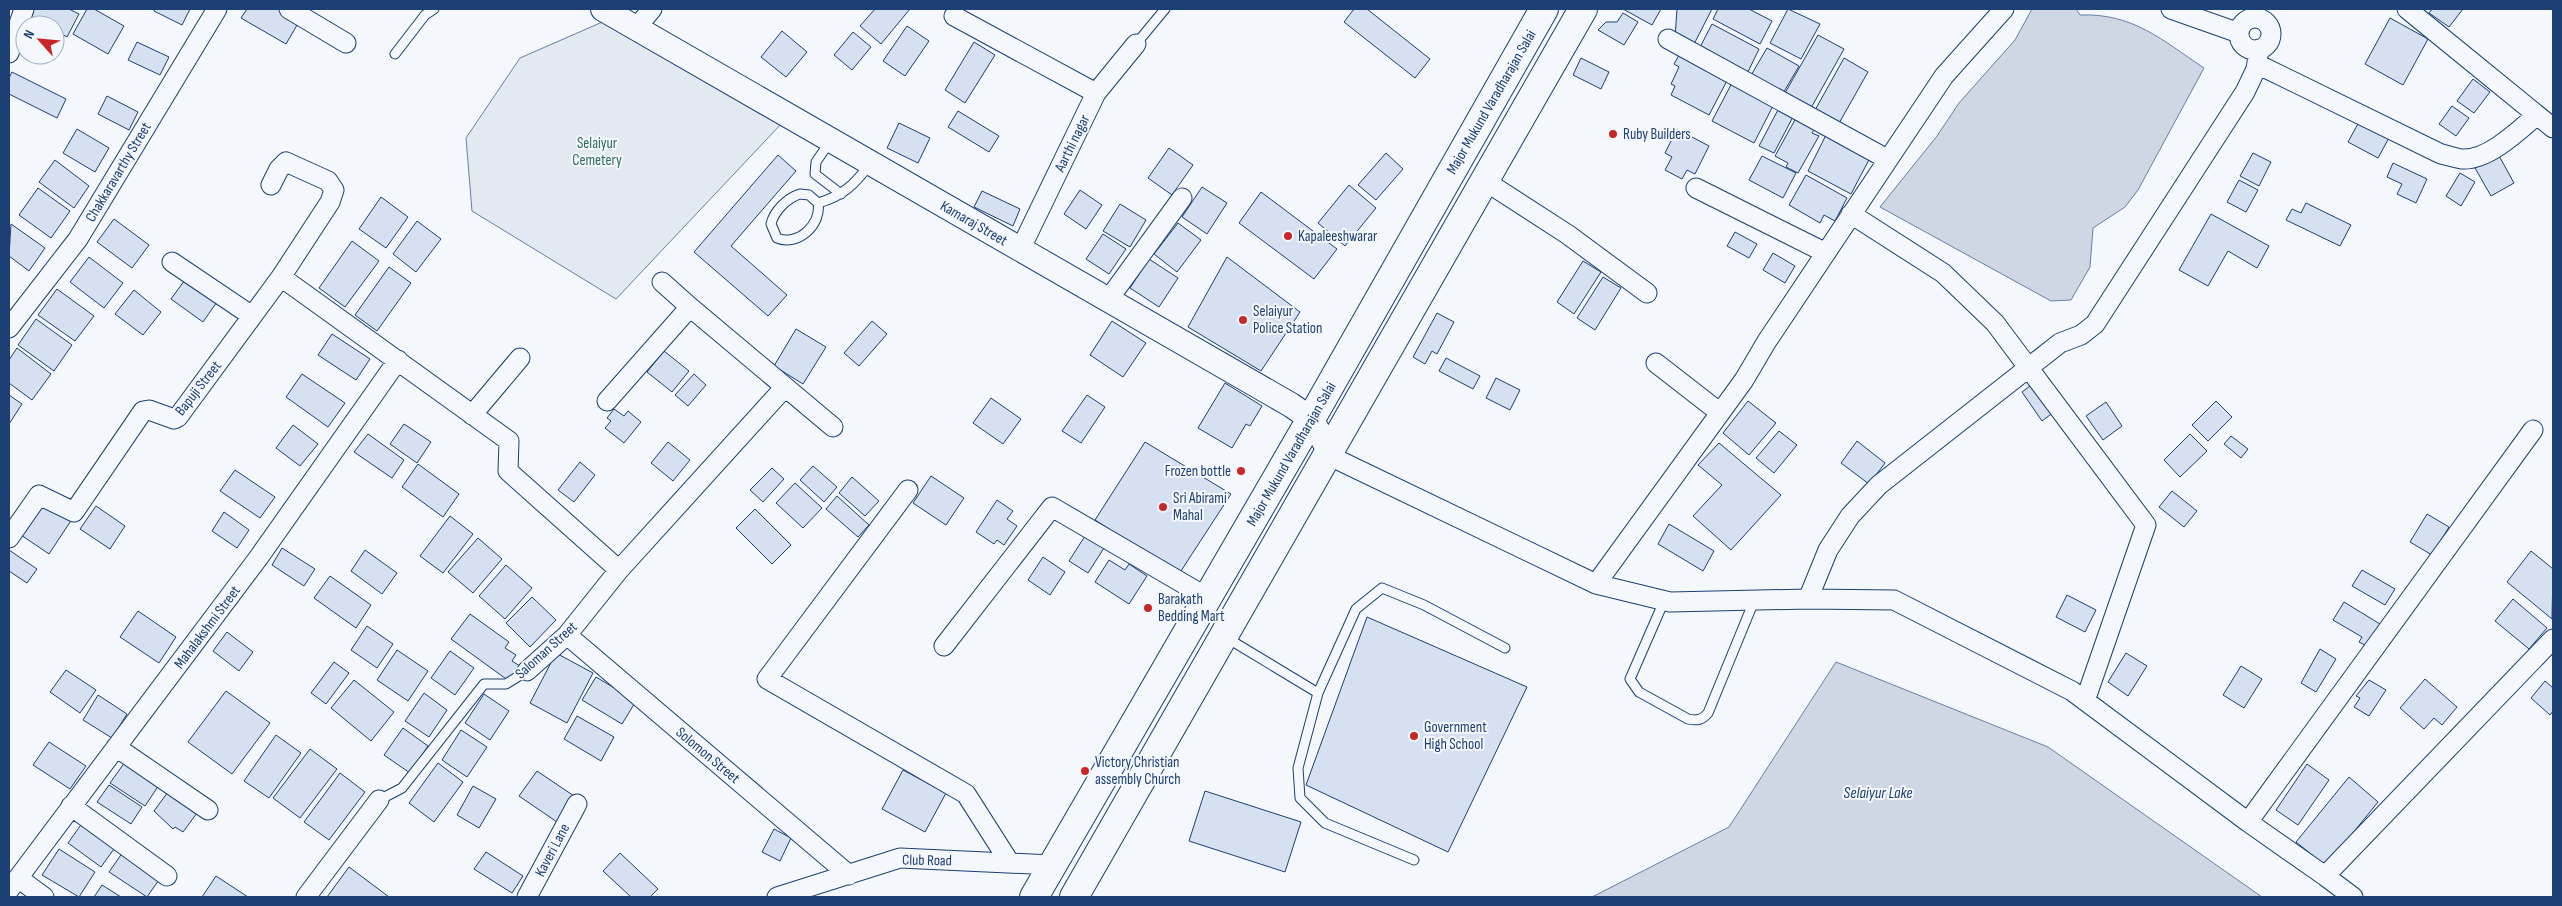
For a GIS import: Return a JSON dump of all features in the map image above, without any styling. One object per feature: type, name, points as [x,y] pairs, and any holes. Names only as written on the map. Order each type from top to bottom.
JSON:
[{"type":"main road","name":"Major Mukund Varadharajan Salai","points":[[1034,897],[1311,419],[1544,9]]},
{"type":"main road","points":[[1074,897],[1583,9]]},
{"type":"street","points":[[9,53],[24,9]]},
{"type":"street","name":"Chakkaravarthy Street","points":[[9,328],[78,239],[217,9]]},
{"type":"street","points":[[289,9],[346,43]]},
{"type":"street","name":"Kamaraj Street","points":[[603,9],[1291,405],[1311,419],[1330,452]]},
{"type":"street","points":[[636,28],[652,9]]},
{"type":"street","points":[[1596,584],[1744,380],[1767,341],[1944,76],[2004,9]]},
{"type":"street","points":[[2171,9],[2239,33],[2246,47],[2258,57],[2441,154],[2464,159],[2478,156],[2504,143],[2537,115]]},
{"type":"street","points":[[2406,9],[2553,128]]},
{"type":"street","points":[[1802,600],[1828,550],[1850,516],[1879,486],[2060,343],[2081,335],[2095,324],[2245,92],[2258,57],[2271,37],[2264,14],[2247,20],[2239,33]]},
{"type":"street","points":[[954,16],[1096,92]]},
{"type":"street","points":[[1668,39],[1887,159]]},
{"type":"street","name":"Aarthi nagar","points":[[1020,250],[1096,92],[1136,44]]},
{"type":"street","name":"Bapuji Street","points":[[9,538],[40,495],[74,512],[143,411],[149,410],[174,419],[178,417],[281,277],[330,202],[334,190],[332,185],[291,163],[283,165],[271,186]]},
{"type":"street","points":[[1485,181],[1567,234],[1647,293]]},
{"type":"street","points":[[1696,188],[1826,253]]},
{"type":"street","points":[[1108,300],[1182,198]]},
{"type":"street","points":[[1852,214],[1942,273],[1995,323],[2146,525],[2085,701]]},
{"type":"street","points":[[172,262],[252,316]]},
{"type":"street","points":[[281,277],[509,441],[508,471],[619,570]]},
{"type":"street","points":[[662,282],[833,427]]},
{"type":"street","points":[[607,401],[690,307]]},
{"type":"street","points":[[472,414],[520,358]]},
{"type":"street","name":"Mahalakshmi Street","points":[[13,884],[259,557],[398,360]]},
{"type":"street","points":[[1656,363],[1719,412]]},
{"type":"street","name":"Saloman Street","points":[[527,671],[568,635],[619,570],[785,387]]},
{"type":"street","points":[[2248,822],[2533,430]]},
{"type":"street","points":[[1330,452],[1336,459],[1596,584],[1664,601],[1894,600],[2072,691],[2248,822],[2353,897]]},
{"type":"street","points":[[908,490],[767,679],[966,794],[1010,863]]},
{"type":"street","points":[[944,646],[1052,507],[1208,598]]},
{"type":"street","name":"Solomon Street","points":[[568,635],[849,874]]},
{"type":"street","points":[[2325,876],[2553,639]]},
{"type":"street","points":[[116,747],[208,810]]},
{"type":"street","name":"Saloman Street","points":[[306,897],[379,800]]},
{"type":"street","name":"Kaveri Lane","points":[[527,897],[577,804]]},
{"type":"street","points":[[71,806],[167,876]]},
{"type":"street","name":"Club Road","points":[[777,897],[900,858],[1052,865]]},
{"type":"street","points":[[13,884],[44,897]]},
{"type":"lane","points":[[395,54],[425,15],[434,9]]},
{"type":"lane","points":[[1136,44],[1165,9]]},
{"type":"lane","points":[[831,140],[816,162],[815,174],[842,194]]},
{"type":"lane","points":[[818,203],[842,194],[858,180],[870,163]]},
{"type":"lane","points":[[804,194],[812,196],[818,203],[815,222],[803,234],[788,240],[777,238],[771,229],[772,219],[785,203],[795,196],[804,194]]},
{"type":"lane","points":[[1414,860],[1325,823],[1300,798],[1298,768],[1318,693],[1356,609],[1382,588],[1424,605],[1506,648]]},
{"type":"lane","points":[[1664,601],[1630,679],[1639,692],[1688,719],[1696,720],[1704,718],[1708,713],[1754,601]]},
{"type":"lane","points":[[1224,637],[1318,693]]},
{"type":"lane","name":"Saloman Street","points":[[379,800],[402,788],[484,684],[506,684],[527,671]]},
{"type":"green space","name":"Selaiyur Cemetery","points":[[607,20],[783,122],[616,299],[472,211],[466,138],[520,58]]},
{"type":"water","points":[[2032,9],[2076,9],[2080,15],[2116,18],[2146,30],[2204,68],[2138,190],[2125,207],[2093,228],[2090,267],[2071,300],[2051,301],[1880,207],[1937,136],[1959,103],[2015,40]]},
{"type":"water","name":"Selaiyur Lake","points":[[1836,662],[2048,747],[2262,897],[1592,897],[1729,827]]},
{"type":"building","points":[[32,9],[69,9],[79,14],[67,37],[65,36],[65,15],[29,15]]},
{"type":"building","points":[[87,9],[94,9],[124,26],[108,54],[73,34]]},
{"type":"building","points":[[155,9],[190,9],[182,25],[154,11]]},
{"type":"building","points":[[247,9],[280,9],[300,20],[286,44],[241,18]]},
{"type":"building","points":[[875,9],[910,9],[881,44],[860,26]]},
{"type":"building","points":[[1354,9],[1367,9],[1430,59],[1415,78],[1344,22]]},
{"type":"building","points":[[1623,9],[1661,9],[1652,25]]},
{"type":"building","points":[[1677,9],[1712,9],[1692,48],[1675,38]]},
{"type":"building","points":[[1718,9],[1749,9],[1772,21],[1760,44],[1713,19]]},
{"type":"building","points":[[1788,9],[1820,24],[1801,59],[1770,43]]},
{"type":"building","points":[[2432,9],[2463,9],[2449,27],[2429,13]]},
{"type":"building","points":[[1623,13],[1638,22],[1624,45],[1598,30],[1606,22],[1617,22]]},
{"type":"building","points":[[2390,18],[2428,39],[2403,85],[2365,64]]},
{"type":"building","points":[[1712,24],[1759,49],[1745,78],[1697,53]]},
{"type":"building","points":[[907,26],[929,41],[905,76],[883,61]]},
{"type":"building","points":[[782,31],[807,52],[786,77],[761,57]]},
{"type":"building","points":[[853,32],[871,47],[852,70],[834,55]]},
{"type":"building","points":[[1818,35],[1844,49],[1811,108],[1785,93]]},
{"type":"building","points":[[137,42],[169,57],[160,75],[128,60]]},
{"type":"building","points":[[974,42],[995,55],[965,103],[945,90]]},
{"type":"building","points":[[1767,48],[1799,66],[1782,95],[1750,77]]},
{"type":"building","points":[[1682,50],[1730,75],[1709,115],[1671,95],[1675,86],[1671,84],[1679,67],[1674,64]]},
{"type":"building","points":[[1581,58],[1609,72],[1601,89],[1573,75]]},
{"type":"building","points":[[1844,58],[1868,72],[1838,125],[1814,112]]},
{"type":"building","points":[[12,72],[66,99],[57,118],[9,94],[9,78]]},
{"type":"building","points":[[2473,79],[2490,92],[2474,113],[2457,101]]},
{"type":"building","points":[[1733,81],[1775,102],[1754,143],[1712,121]]},
{"type":"building","points":[[107,96],[138,112],[129,130],[98,114]]},
{"type":"building","points":[[1780,106],[1795,113],[1774,153],[1759,146]]},
{"type":"building","points":[[2452,106],[2469,118],[2456,136],[2439,124]]},
{"type":"building","points":[[958,111],[999,136],[989,152],[948,127]]},
{"type":"building","points":[[1796,118],[1815,128],[1812,133],[1819,136],[1798,173],[1786,167],[1788,163],[1775,156]]},
{"type":"building","points":[[2360,120],[2390,136],[2378,158],[2348,142]]},
{"type":"building","points":[[899,123],[930,138],[918,163],[887,148]]},
{"type":"building","points":[[77,129],[109,148],[95,172],[63,153]]},
{"type":"building","points":[[1677,129],[1709,146],[1695,174],[1687,170],[1682,179],[1665,170],[1672,157],[1665,153]]},
{"type":"building","points":[[1828,131],[1872,154],[1851,194],[1808,171]]},
{"type":"building","points":[[1169,148],[1193,165],[1172,195],[1148,178]]},
{"type":"building","points":[[1386,153],[1403,169],[1376,200],[1358,185]]},
{"type":"building","points":[[2253,153],[2271,162],[2259,186],[2240,176]]},
{"type":"building","points":[[2498,154],[2514,183],[2491,196],[2475,168]]},
{"type":"building","points":[[778,155],[796,171],[731,246],[787,295],[768,316],[694,252]]},
{"type":"building","points":[[1762,156],[1796,173],[1783,198],[1749,180]]},
{"type":"building","points":[[55,160],[89,186],[74,208],[39,182]]},
{"type":"building","points":[[2393,163],[2427,179],[2416,203],[2397,194],[2402,184],[2387,177]]},
{"type":"building","points":[[2460,173],[2475,182],[2461,206],[2446,196]]},
{"type":"building","points":[[1806,175],[1847,198],[1835,221],[1824,215],[1820,223],[1789,205]]},
{"type":"building","points":[[2239,180],[2258,190],[2246,212],[2227,202]]},
{"type":"building","points":[[1349,185],[1376,208],[1345,246],[1318,223]]},
{"type":"building","points":[[1202,187],[1227,203],[1207,234],[1182,217]]},
{"type":"building","points":[[38,188],[70,211],[51,238],[19,215]]},
{"type":"building","points":[[1080,190],[1102,205],[1086,229],[1064,214]]},
{"type":"building","points":[[982,191],[1020,209],[1013,226],[974,207]]},
{"type":"building","name":"Kapaleeshwarar","points":[[1261,192],[1337,249],[1314,279],[1239,223]]},
{"type":"building","points":[[381,197],[408,217],[386,248],[359,229]]},
{"type":"building","points":[[2306,203],[2351,225],[2340,246],[2286,220],[2292,209],[2301,213]]},
{"type":"building","points":[[1120,204],[1146,220],[1130,247],[1103,231]]},
{"type":"building","points":[[2211,214],[2269,246],[2257,268],[2228,251],[2208,286],[2179,270]]},
{"type":"building","points":[[114,219],[149,245],[132,268],[97,242]]},
{"type":"building","points":[[417,221],[441,239],[416,272],[393,254]]},
{"type":"building","points":[[1178,223],[1201,240],[1177,272],[1154,254]]},
{"type":"building","points":[[11,224],[45,248],[29,271],[9,256]]},
{"type":"building","points":[[1735,232],[1757,244],[1749,258],[1727,246]]},
{"type":"building","points":[[1103,234],[1126,249],[1109,274],[1086,259]]},
{"type":"building","points":[[352,241],[379,261],[345,307],[319,288]]},
{"type":"building","points":[[1773,253],[1795,266],[1785,283],[1763,270]]},
{"type":"building","points":[[89,257],[123,283],[104,308],[70,282]]},
{"type":"building","name":"Selaiyur Police Station","points":[[1227,257],[1300,312],[1261,371],[1188,327]]},
{"type":"building","points":[[1149,259],[1178,278],[1159,307],[1130,288]]},
{"type":"building","points":[[1583,261],[1601,272],[1574,314],[1557,302]]},
{"type":"building","points":[[389,267],[411,283],[377,331],[355,315]]},
{"type":"building","points":[[187,277],[219,299],[203,322],[171,299]]},
{"type":"building","points":[[1603,277],[1621,288],[1595,330],[1577,318]]},
{"type":"building","points":[[57,289],[94,316],[75,341],[38,315]]},
{"type":"building","points":[[134,290],[161,312],[143,335],[115,314]]},
{"type":"building","points":[[1437,313],[1454,322],[1437,354],[1432,351],[1425,364],[1413,357]]},
{"type":"building","points":[[36,319],[72,345],[54,371],[18,345]]},
{"type":"building","points":[[872,321],[887,334],[859,366],[844,353]]},
{"type":"building","points":[[1112,321],[1146,343],[1123,377],[1090,355]]},
{"type":"building","points":[[796,329],[826,347],[803,384],[774,366]]},
{"type":"building","points":[[332,334],[370,359],[356,380],[318,355]]},
{"type":"building","points":[[17,348],[51,374],[32,400],[9,383],[9,360]]},
{"type":"building","points":[[664,351],[689,371],[672,392],[647,372]]},
{"type":"building","points":[[1446,358],[1480,376],[1473,389],[1439,371]]},
{"type":"building","points":[[302,374],[345,403],[328,427],[286,397]]},
{"type":"building","points":[[694,374],[706,385],[688,406],[675,395]]},
{"type":"building","points":[[1496,378],[1520,390],[1510,410],[1486,398]]},
{"type":"building","points":[[1225,383],[1262,406],[1250,426],[1246,424],[1232,448],[1198,428]]},
{"type":"building","points":[[2034,383],[2054,412],[2042,421],[2022,392]]},
{"type":"building","points":[[9,395],[22,404],[9,424]]},
{"type":"building","points":[[1087,395],[1105,407],[1081,443],[1062,431]]},
{"type":"building","points":[[991,398],[1021,419],[1003,444],[973,423]]},
{"type":"building","points":[[1748,401],[1776,423],[1749,455],[1723,433]]},
{"type":"building","points":[[2216,401],[2232,417],[2208,441],[2192,425]]},
{"type":"building","points":[[2106,402],[2122,426],[2103,440],[2086,416]]},
{"type":"building","points":[[614,409],[624,416],[628,411],[641,422],[624,443],[605,428],[611,421],[607,418]]},
{"type":"building","points":[[404,424],[431,442],[417,463],[390,444]]},
{"type":"building","points":[[293,425],[318,444],[300,466],[276,448]]},
{"type":"building","points":[[1779,431],[1797,445],[1774,473],[1756,458]]},
{"type":"building","points":[[368,434],[404,460],[392,478],[354,452]]},
{"type":"building","points":[[2190,434],[2207,451],[2180,477],[2164,460]]},
{"type":"building","points":[[2231,436],[2248,449],[2241,458],[2224,444]]},
{"type":"building","points":[[1857,441],[1885,463],[1869,484],[1841,463]]},
{"type":"building","points":[[668,442],[690,460],[673,481],[651,463]]},
{"type":"building","name":"Sri Abirami Mahal","points":[[1145,442],[1231,494],[1179,574],[1095,520]]},
{"type":"building","points":[[1719,443],[1781,495],[1731,550],[1693,516],[1722,485],[1698,465]]},
{"type":"building","points":[[580,462],[595,475],[574,502],[558,490]]},
{"type":"building","points":[[418,464],[459,494],[443,517],[402,487]]},
{"type":"building","points":[[813,466],[837,487],[824,502],[800,480]]},
{"type":"building","points":[[772,468],[784,479],[763,502],[750,490]]},
{"type":"building","points":[[235,470],[275,497],[260,518],[220,491]]},
{"type":"building","points":[[931,476],[964,498],[946,525],[913,503]]},
{"type":"building","points":[[852,477],[879,501],[865,516],[839,493]]},
{"type":"building","points":[[795,483],[822,508],[803,528],[776,503]]},
{"type":"building","points":[[2172,491],[2197,511],[2184,527],[2159,507]]},
{"type":"building","points":[[837,496],[869,525],[858,537],[826,509]]},
{"type":"building","points":[[47,497],[74,516],[49,554],[21,535]]},
{"type":"building","points":[[997,500],[1013,511],[1007,519],[1017,526],[1004,545],[997,540],[994,544],[976,532]]},
{"type":"building","points":[[96,506],[125,526],[110,549],[80,529]]},
{"type":"building","points":[[755,509],[791,545],[772,564],[736,528]]},
{"type":"building","points":[[224,512],[249,530],[237,548],[212,531]]},
{"type":"building","points":[[2427,514],[2449,527],[2432,555],[2410,542]]},
{"type":"building","points":[[450,516],[473,534],[443,573],[420,556]]},
{"type":"building","points":[[1669,524],[1714,551],[1703,571],[1658,544]]},
{"type":"building","points":[[1085,536],[1104,548],[1088,573],[1069,561]]},
{"type":"building","points":[[478,538],[502,559],[473,593],[448,572]]},
{"type":"building","points":[[282,548],[315,569],[304,586],[272,565]]},
{"type":"building","points":[[9,550],[37,569],[27,583],[9,571]]},
{"type":"building","points":[[365,550],[397,573],[382,594],[351,571]]},
{"type":"building","points":[[2531,551],[2553,569],[2552,619],[2507,582]]},
{"type":"building","points":[[1043,557],[1065,572],[1050,595],[1028,580]]},
{"type":"building","points":[[1109,560],[1125,570],[1129,564],[1147,576],[1129,604],[1095,582]]},
{"type":"building","points":[[506,565],[532,588],[505,619],[479,596]]},
{"type":"building","points":[[2362,570],[2395,589],[2385,605],[2352,586]]},
{"type":"building","points":[[330,576],[371,605],[356,628],[314,598]]},
{"type":"building","points":[[2067,595],[2096,610],[2085,632],[2056,617]]},
{"type":"building","points":[[532,597],[556,620],[530,647],[506,623]]},
{"type":"building","points":[[2513,599],[2547,628],[2529,649],[2495,621]]},
{"type":"building","points":[[2344,602],[2380,624],[2367,646],[2359,642],[2362,637],[2333,620]]},
{"type":"building","points":[[138,611],[176,637],[159,663],[120,637]]},
{"type":"building","points":[[470,614],[509,642],[505,648],[516,655],[512,661],[520,666],[509,681],[451,639]]},
{"type":"building","name":"Government High School","points":[[1367,617],[1527,687],[1448,852],[1306,785]]},
{"type":"building","points":[[367,626],[393,644],[377,668],[351,650]]},
{"type":"building","points":[[227,632],[253,652],[239,671],[213,651]]},
{"type":"building","points":[[2320,649],[2336,659],[2316,692],[2301,683]]},
{"type":"building","points":[[397,650],[428,671],[408,701],[377,680]]},
{"type":"building","points":[[450,651],[474,668],[455,695],[431,678]]},
{"type":"building","points":[[556,653],[593,673],[567,723],[530,703]]},
{"type":"building","points":[[2126,653],[2147,666],[2128,696],[2108,682]]},
{"type":"building","points":[[334,662],[349,673],[326,704],[311,693]]},
{"type":"building","points":[[2241,666],[2262,679],[2244,708],[2223,695]]},
{"type":"building","points":[[66,670],[96,690],[80,713],[50,692]]},
{"type":"building","points":[[596,677],[636,701],[622,724],[582,700]]},
{"type":"building","points":[[2425,679],[2457,707],[2442,725],[2434,718],[2424,729],[2400,708]]},
{"type":"building","points":[[354,680],[394,712],[371,741],[331,708]]},
{"type":"building","points":[[2369,680],[2386,690],[2369,716],[2354,707],[2360,698],[2356,696]]},
{"type":"building","points":[[2545,681],[2553,688],[2553,711],[2550,715],[2531,698]]},
{"type":"building","points":[[226,691],[270,723],[232,774],[188,742]]},
{"type":"building","points":[[424,693],[447,710],[429,737],[405,721]]},
{"type":"building","points":[[484,694],[509,711],[490,740],[465,723]]},
{"type":"building","points":[[98,695],[127,714],[112,738],[83,720]]},
{"type":"building","points":[[577,716],[614,737],[601,761],[564,739]]},
{"type":"building","points":[[403,728],[428,746],[410,773],[384,755]]},
{"type":"building","points":[[461,730],[487,747],[467,777],[442,760]]},
{"type":"building","points":[[276,735],[301,753],[269,798],[244,781]]},
{"type":"building","points":[[49,742],[86,766],[70,789],[33,765]]},
{"type":"building","points":[[310,749],[337,769],[300,818],[273,798]]},
{"type":"building","points":[[125,762],[159,785],[145,806],[110,783]]},
{"type":"building","points":[[438,763],[463,782],[434,822],[409,803]]},
{"type":"building","points":[[2307,764],[2329,780],[2298,825],[2276,810]]},
{"type":"building","points":[[903,770],[946,793],[925,832],[882,809]]},
{"type":"building","points":[[537,771],[577,798],[560,824],[519,796]]},
{"type":"building","points":[[340,773],[365,792],[329,840],[304,822]]},
{"type":"building","points":[[2349,777],[2378,802],[2326,866],[2296,842]]},
{"type":"building","points":[[109,785],[142,807],[131,824],[97,802]]},
{"type":"building","points":[[473,786],[496,799],[479,828],[457,815]]},
{"type":"building","points":[[1205,791],[1301,822],[1285,872],[1189,841]]},
{"type":"building","points":[[168,792],[197,813],[183,832],[175,827],[173,829],[154,811]]},
{"type":"building","points":[[83,822],[116,846],[101,867],[68,843]]},
{"type":"building","points":[[774,829],[791,838],[780,861],[762,852]]},
{"type":"building","points":[[59,849],[95,872],[79,897],[42,875]]},
{"type":"building","points":[[123,852],[161,877],[147,897],[109,872]]},
{"type":"building","points":[[486,852],[523,876],[512,893],[474,869]]},
{"type":"building","points":[[620,853],[658,889],[650,897],[631,897],[603,871]]},
{"type":"building","points":[[349,867],[389,897],[327,897]]},
{"type":"building","points":[[216,876],[248,897],[202,897]]},
{"type":"building","points":[[102,885],[121,897],[94,897]]},
{"type":"place","name":"Ruby Builders","points":[[1613,134]]},
{"type":"place","name":"Kapaleeshwarar","points":[[1288,236]]},
{"type":"place","name":"Selaiyur Police Station","points":[[1243,320]]},
{"type":"place","name":"Frozen bottle","points":[[1241,471]]},
{"type":"place","name":"Sri Abirami Mahal","points":[[1163,507]]},
{"type":"place","name":"Barakath Bedding Mart","points":[[1148,608]]},
{"type":"place","name":"Government High School","points":[[1414,736]]},
{"type":"place","name":"Victory Christian assembly Church","points":[[1085,771]]}]
